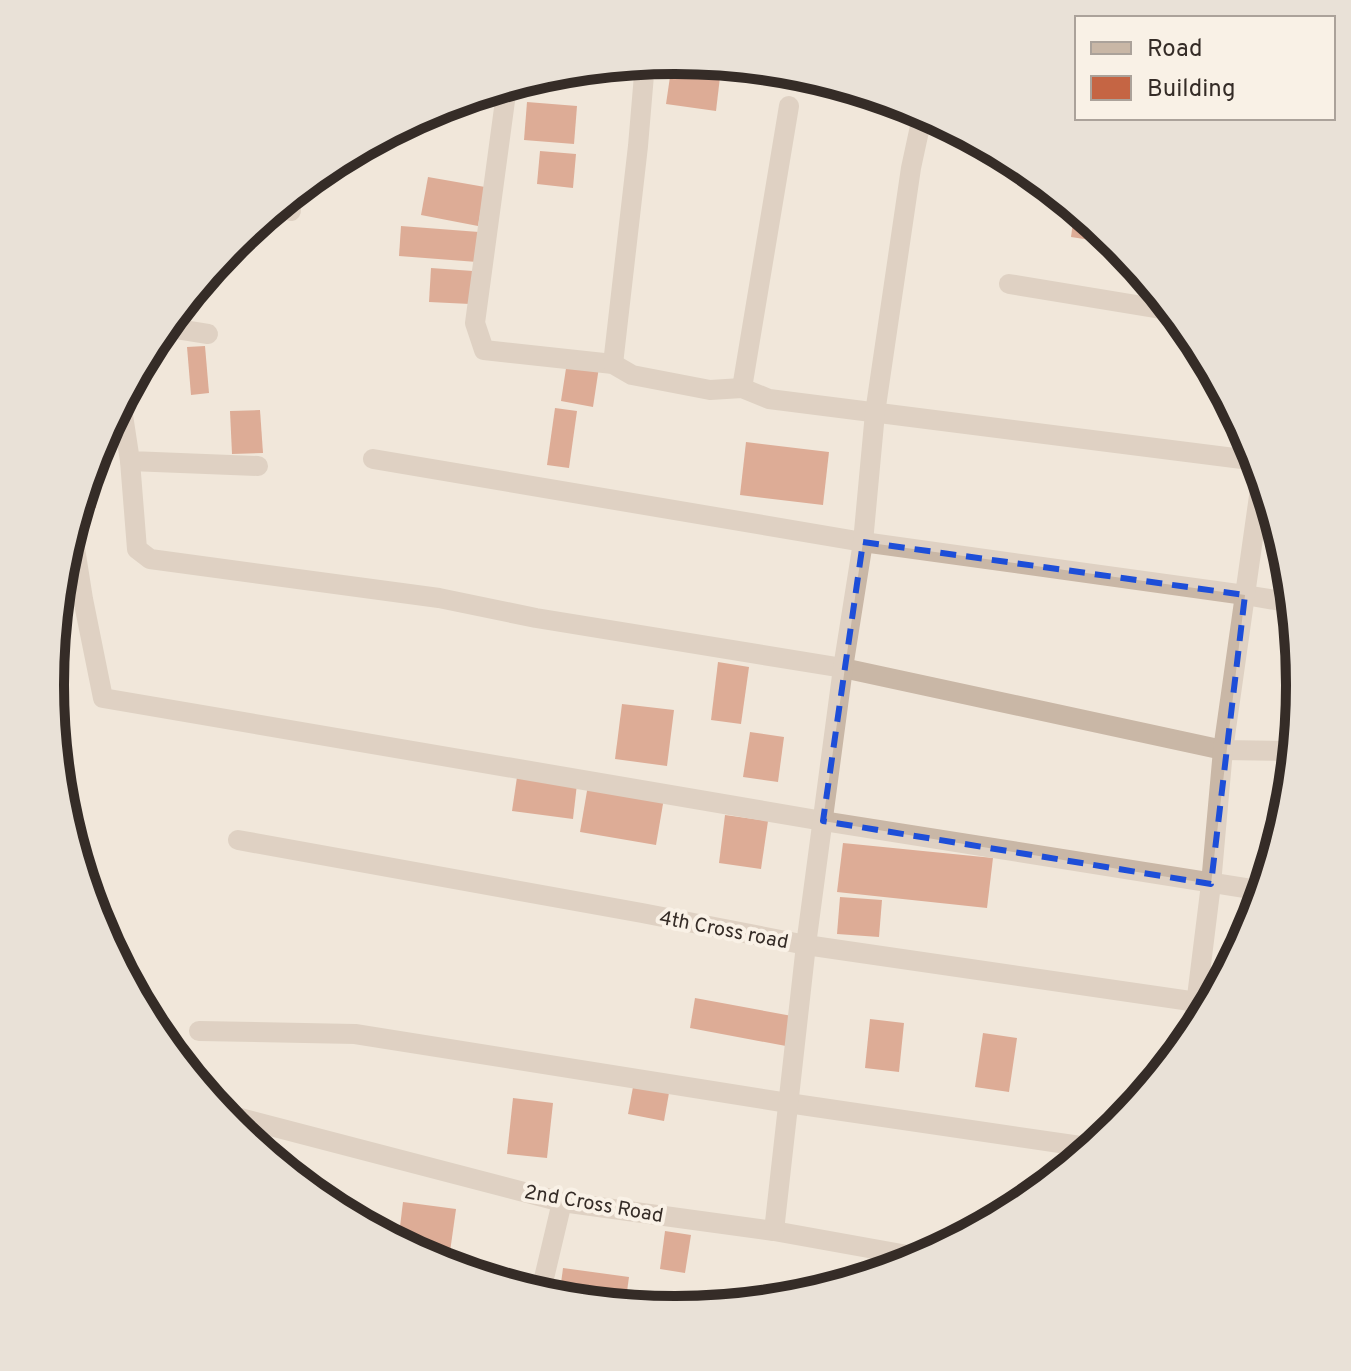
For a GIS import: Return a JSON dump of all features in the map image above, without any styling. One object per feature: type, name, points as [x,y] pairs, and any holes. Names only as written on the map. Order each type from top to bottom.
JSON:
[{"type":"street","points":[[613,364],[644,75]]},
{"type":"street","points":[[505,98],[475,323],[484,350],[613,364],[632,375],[710,390],[742,388],[769,399],[1243,459]]},
{"type":"street","points":[[742,388],[789,106]]},
{"type":"street","points":[[774,1231],[806,945],[863,542],[875,413],[911,168],[920,126]]},
{"type":"street","points":[[1009,284],[1157,308]]},
{"type":"street","points":[[179,329],[208,334]]},
{"type":"street","points":[[124,422],[137,549],[150,559],[439,598],[536,618],[843,668],[1223,750],[1283,751]]},
{"type":"street","points":[[373,459],[863,542],[1281,601]]},
{"type":"street","points":[[130,461],[258,466]]},
{"type":"street","points":[[1205,992],[1223,750],[1258,501]]},
{"type":"street","points":[[77,561],[103,698],[823,821],[1252,889]]},
{"type":"street","name":"4th Cross road","points":[[238,840],[806,945],[1198,1002]]},
{"type":"street","points":[[199,1031],[355,1034],[1078,1146]]},
{"type":"street","name":"2nd Cross Road","points":[[244,1119],[562,1202],[774,1231],[900,1254]]},
{"type":"street","points":[[543,1282],[562,1202]]},
{"type":"highlighted area","points":[[863,542],[1245,595],[1211,884],[823,821]]},
{"type":"building","points":[[670,74],[720,77],[716,111],[666,104]]},
{"type":"building","points":[[527,102],[577,106],[574,144],[524,140]]},
{"type":"building","points":[[540,151],[576,154],[573,188],[537,184]]},
{"type":"building","points":[[428,177],[485,187],[478,226],[421,215]]},
{"type":"building","points":[[1073,221],[1095,241],[1071,237]]},
{"type":"building","points":[[401,226],[479,232],[477,262],[399,256]]},
{"type":"building","points":[[431,268],[473,271],[470,304],[429,302]]},
{"type":"building","points":[[205,346],[209,393],[191,395],[187,347]]},
{"type":"building","points":[[567,362],[599,367],[593,407],[561,401]]},
{"type":"building","points":[[555,408],[577,411],[569,468],[547,465]]},
{"type":"building","points":[[260,410],[263,453],[232,454],[230,411]]},
{"type":"building","points":[[746,442],[829,452],[823,505],[740,495]]},
{"type":"building","points":[[97,487],[96,508],[91,508]]},
{"type":"building","points":[[718,662],[749,667],[741,724],[711,720]]},
{"type":"building","points":[[622,704],[674,710],[667,766],[615,759]]},
{"type":"building","points":[[750,732],[784,737],[778,782],[743,777]]},
{"type":"building","points":[[517,777],[577,784],[573,819],[512,811]]},
{"type":"building","points":[[588,785],[664,798],[656,845],[580,832]]},
{"type":"building","points":[[725,815],[768,821],[761,869],[719,863]]},
{"type":"building","points":[[843,843],[993,858],[987,908],[837,892]]},
{"type":"building","points":[[840,897],[882,900],[879,937],[837,934]]},
{"type":"building","points":[[695,998],[792,1016],[786,1046],[690,1028]]},
{"type":"building","points":[[870,1019],[904,1023],[899,1072],[865,1068]]},
{"type":"building","points":[[983,1033],[1017,1038],[1009,1092],[975,1087]]},
{"type":"building","points":[[633,1087],[669,1093],[664,1121],[628,1114]]},
{"type":"building","points":[[513,1098],[553,1103],[547,1158],[507,1154]]},
{"type":"building","points":[[403,1202],[456,1209],[450,1253],[399,1231]]},
{"type":"building","points":[[665,1231],[691,1235],[685,1273],[660,1269]]},
{"type":"building","points":[[563,1268],[629,1277],[627,1295],[561,1286]]}]
